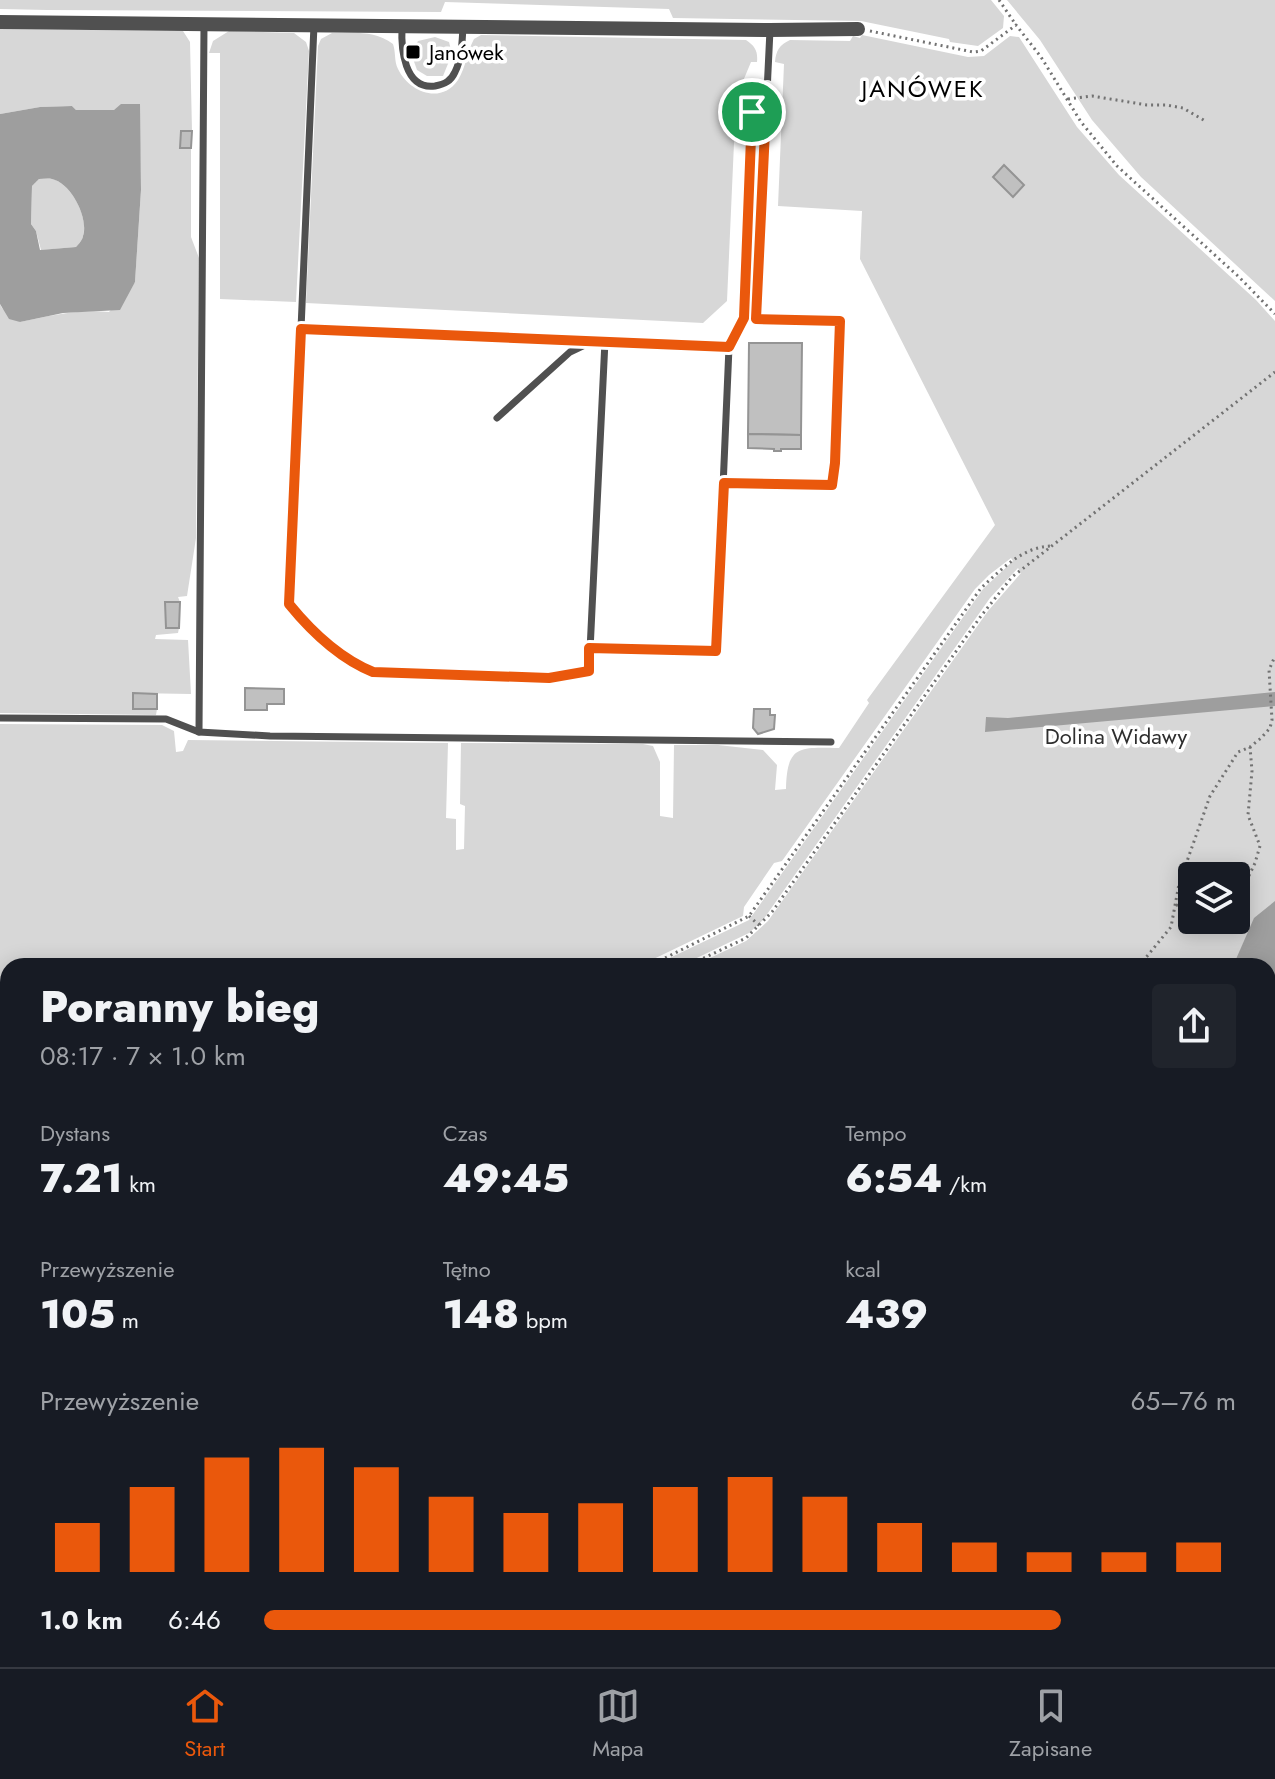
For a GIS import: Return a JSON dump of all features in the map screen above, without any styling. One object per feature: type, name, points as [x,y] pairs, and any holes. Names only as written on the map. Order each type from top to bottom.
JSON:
[{"type":"street","points":[[0,22],[858,29]]},
{"type":"lane","points":[[199,732],[204,25]]},
{"type":"lane","points":[[314,25],[289,604],[301,619],[354,664],[373,672],[549,678],[589,671],[605,341]]},
{"type":"lane","points":[[402,27],[401,42],[407,69],[413,79],[428,86],[447,82],[454,74],[459,61],[463,27]]},
{"type":"lane","points":[[756,319],[770,30]]},
{"type":"lane","points":[[589,648],[716,651],[729,347],[744,318],[752,112],[767,88]]},
{"type":"lane","points":[[724,483],[832,485],[840,321],[744,318]]},
{"type":"lane","points":[[301,329],[729,347]]},
{"type":"lane","points":[[497,418],[570,352],[593,341]]},
{"type":"lane","points":[[0,718],[166,719],[199,732],[270,736],[831,742]]},
{"type":"path","points":[[999,0],[1081,122],[1117,166],[1275,314]]},
{"type":"path","points":[[858,29],[973,52],[981,51],[1016,25]]},
{"type":"path","points":[[1068,99],[1092,96],[1166,105],[1183,108],[1207,122]]},
{"type":"path","points":[[704,958],[746,938],[760,926],[1012,577],[1275,372]]},
{"type":"path","points":[[665,958],[749,916],[981,588],[1015,558],[1042,546],[1053,546]]},
{"type":"path","points":[[1146,958],[1171,927],[1174,904],[1210,796],[1238,752],[1250,747],[1270,728],[1269,670],[1275,656]]},
{"type":"path","points":[[1250,747],[1252,771],[1248,815],[1260,846],[1250,874]]},
{"type":"path","points":[[1174,904],[1178,905]]},
{"type":"path","points":[[749,916],[760,926]]},
{"type":"green space","points":[[0,0],[991,0],[1004,16],[1003,28],[978,46],[861,21],[673,18],[669,9],[445,2],[441,12],[47,10],[0,9]]},
{"type":"green space","points":[[1007,0],[1275,0],[1275,301],[1141,177],[1092,120],[1040,40]]},
{"type":"green space","points":[[0,29],[183,31],[190,42],[192,131],[181,131],[180,147],[191,148],[191,237],[199,258],[196,538],[187,596],[178,597],[180,602],[165,602],[166,628],[179,628],[178,633],[156,635],[155,639],[188,640],[191,694],[133,693],[133,709],[157,709],[156,715],[0,713],[0,304],[20,322],[75,312],[109,312],[135,282],[141,190],[139,104],[114,110],[40,107],[0,114]]},
{"type":"green space","points":[[229,31],[294,33],[306,42],[309,51],[296,302],[220,299],[220,53],[209,53],[213,41]]},
{"type":"green space","points":[[332,33],[364,33],[379,36],[393,44],[397,66],[403,77],[417,89],[434,94],[451,88],[458,80],[474,39],[481,35],[746,40],[752,44],[757,62],[751,62],[736,98],[727,301],[703,323],[306,303],[318,46],[321,39]]},
{"type":"green space","name":"Dolina Widawy","points":[[862,35],[968,57],[984,56],[1010,36],[1019,37],[1077,127],[1119,175],[1275,321],[1275,958],[710,958],[746,941],[768,921],[988,611],[1021,573],[1018,568],[990,598],[763,920],[749,933],[697,958],[670,958],[749,920],[983,589],[1013,561],[1011,558],[975,589],[782,861],[774,863],[744,907],[743,916],[656,958],[0,958],[0,724],[162,725],[174,731],[176,752],[183,751],[188,740],[448,743],[446,818],[456,819],[456,850],[464,849],[465,806],[460,804],[461,743],[653,746],[660,762],[660,816],[673,818],[674,745],[718,745],[763,750],[777,765],[775,790],[786,789],[789,764],[798,752],[814,748],[839,748],[869,703],[867,700],[995,525],[860,259],[862,211],[778,206],[784,64],[775,62],[777,52],[790,40],[850,41],[853,36],[860,38]]},
{"type":"green space","points":[[435,37],[449,42],[452,54],[443,76],[427,76],[417,70],[411,53],[418,41]]},
{"type":"green space","points":[[39,179],[59,182],[77,202],[84,229],[76,247],[41,250],[31,224],[32,186]]},
{"type":"shaded area","points":[[121,104],[140,104],[141,190],[135,282],[120,310],[63,313],[20,322],[9,319],[0,304],[0,114],[40,107],[114,110]],"holes":[[[39,179],[59,182],[77,202],[84,229],[76,247],[40,250],[36,231],[31,224],[32,186]]]},
{"type":"shaded area","points":[[1275,692],[1275,706],[985,732],[986,717],[1008,718]]},
{"type":"shaded area","points":[[1275,901],[1275,958],[1236,958],[1247,934],[1250,934],[1254,918]]},
{"type":"building","points":[[181,131],[192,131],[191,148],[180,148]]},
{"type":"building","points":[[1004,165],[1024,185],[1013,197],[993,177]]},
{"type":"building","points":[[749,343],[802,343],[801,435],[748,434]]},
{"type":"building","points":[[748,434],[801,435],[801,449],[774,451],[748,448]]},
{"type":"building","points":[[165,602],[180,602],[179,628],[166,628]]},
{"type":"building","points":[[245,688],[284,689],[284,704],[267,704],[267,710],[245,710]]},
{"type":"building","points":[[133,693],[157,694],[157,709],[133,709]]},
{"type":"building","points":[[754,709],[770,709],[770,715],[775,715],[774,729],[758,734],[753,728]]},
{"type":"place","name":"Janówek","points":[[413,52]]},
{"type":"district","name":"JANÓWEK","points":[[923,88]]},
{"type":"route","points":[[767,88],[756,319],[840,321],[835,463],[832,485],[724,483],[716,651],[589,648],[589,671],[549,678],[373,672],[354,664],[301,619],[289,604],[301,329],[729,347],[744,318],[752,112],[767,88]]}]
